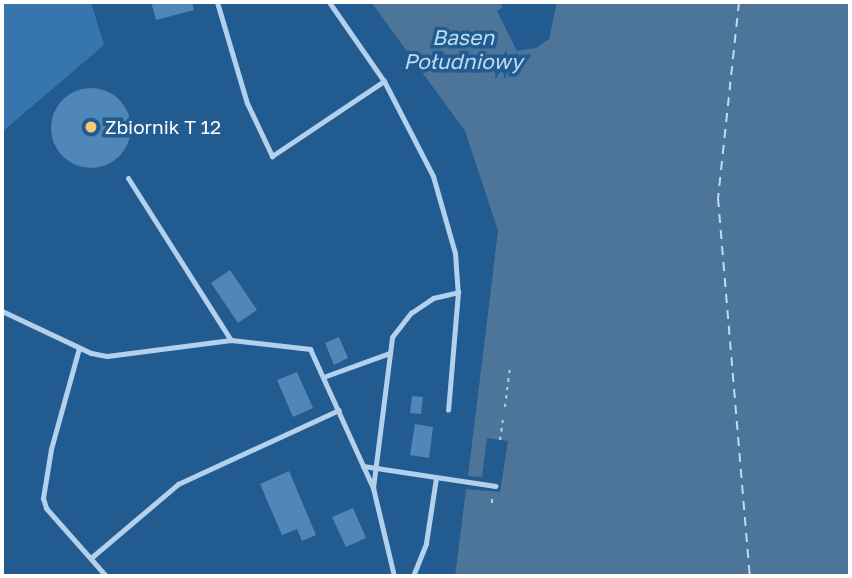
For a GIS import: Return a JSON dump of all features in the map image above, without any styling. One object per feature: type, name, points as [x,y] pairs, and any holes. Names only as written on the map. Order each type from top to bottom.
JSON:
[{"type":"lane","points":[[217,2],[247,103],[272,156],[384,81]]},
{"type":"lane","points":[[329,2],[384,81],[433,176],[454,253],[458,292],[448,410]]},
{"type":"lane","points":[[128,178],[231,340]]},
{"type":"lane","points":[[373,488],[392,337],[411,313],[433,299],[458,292]]},
{"type":"lane","points":[[2,311],[79,348],[107,356],[231,340],[310,349],[326,376],[373,488],[394,576]]},
{"type":"lane","points":[[79,348],[51,449],[43,498],[46,508],[106,576]]},
{"type":"lane","points":[[326,376],[390,353]]},
{"type":"lane","points":[[92,558],[178,484],[339,410]]},
{"type":"lane","points":[[363,466],[494,489]]},
{"type":"lane","points":[[413,576],[426,543],[436,478]]},
{"type":"path","points":[[505,407],[510,368]]},
{"type":"path","points":[[500,440],[503,419]]},
{"type":"path","points":[[492,503],[494,489]]},
{"type":"shaded area","points":[[2,2],[91,2],[104,45],[2,132]]},
{"type":"water","name":"Basen Południowy","points":[[371,2],[500,2],[503,7],[497,11],[517,51],[536,48],[549,39],[557,2],[850,2],[850,576],[455,576],[466,489],[500,492],[508,441],[487,438],[482,477],[468,476],[498,231],[465,131]]},
{"type":"building","points":[[151,2],[192,2],[194,10],[156,20]]},
{"type":"building","name":"Zbiornik T 12","points":[[91,88],[106,91],[119,100],[128,113],[131,128],[128,143],[119,156],[106,165],[91,168],[76,165],[63,156],[54,143],[51,128],[54,113],[63,100],[76,91]]},
{"type":"building","points":[[230,270],[257,310],[238,323],[211,283]]},
{"type":"building","points":[[339,337],[348,358],[334,365],[325,343]]},
{"type":"building","points":[[297,372],[313,408],[293,417],[277,380]]},
{"type":"building","points":[[412,396],[423,397],[421,414],[410,413]]},
{"type":"building","points":[[415,424],[433,427],[429,458],[410,455]]},
{"type":"building","points":[[289,471],[316,535],[302,541],[297,529],[282,535],[260,484]]},
{"type":"building","points":[[353,508],[366,538],[346,547],[332,517]]},
{"type":"ferry route","points":[[739,2],[718,198],[750,576]]},
{"type":"place","name":"Zbiornik T 12","points":[[91,127]]}]
